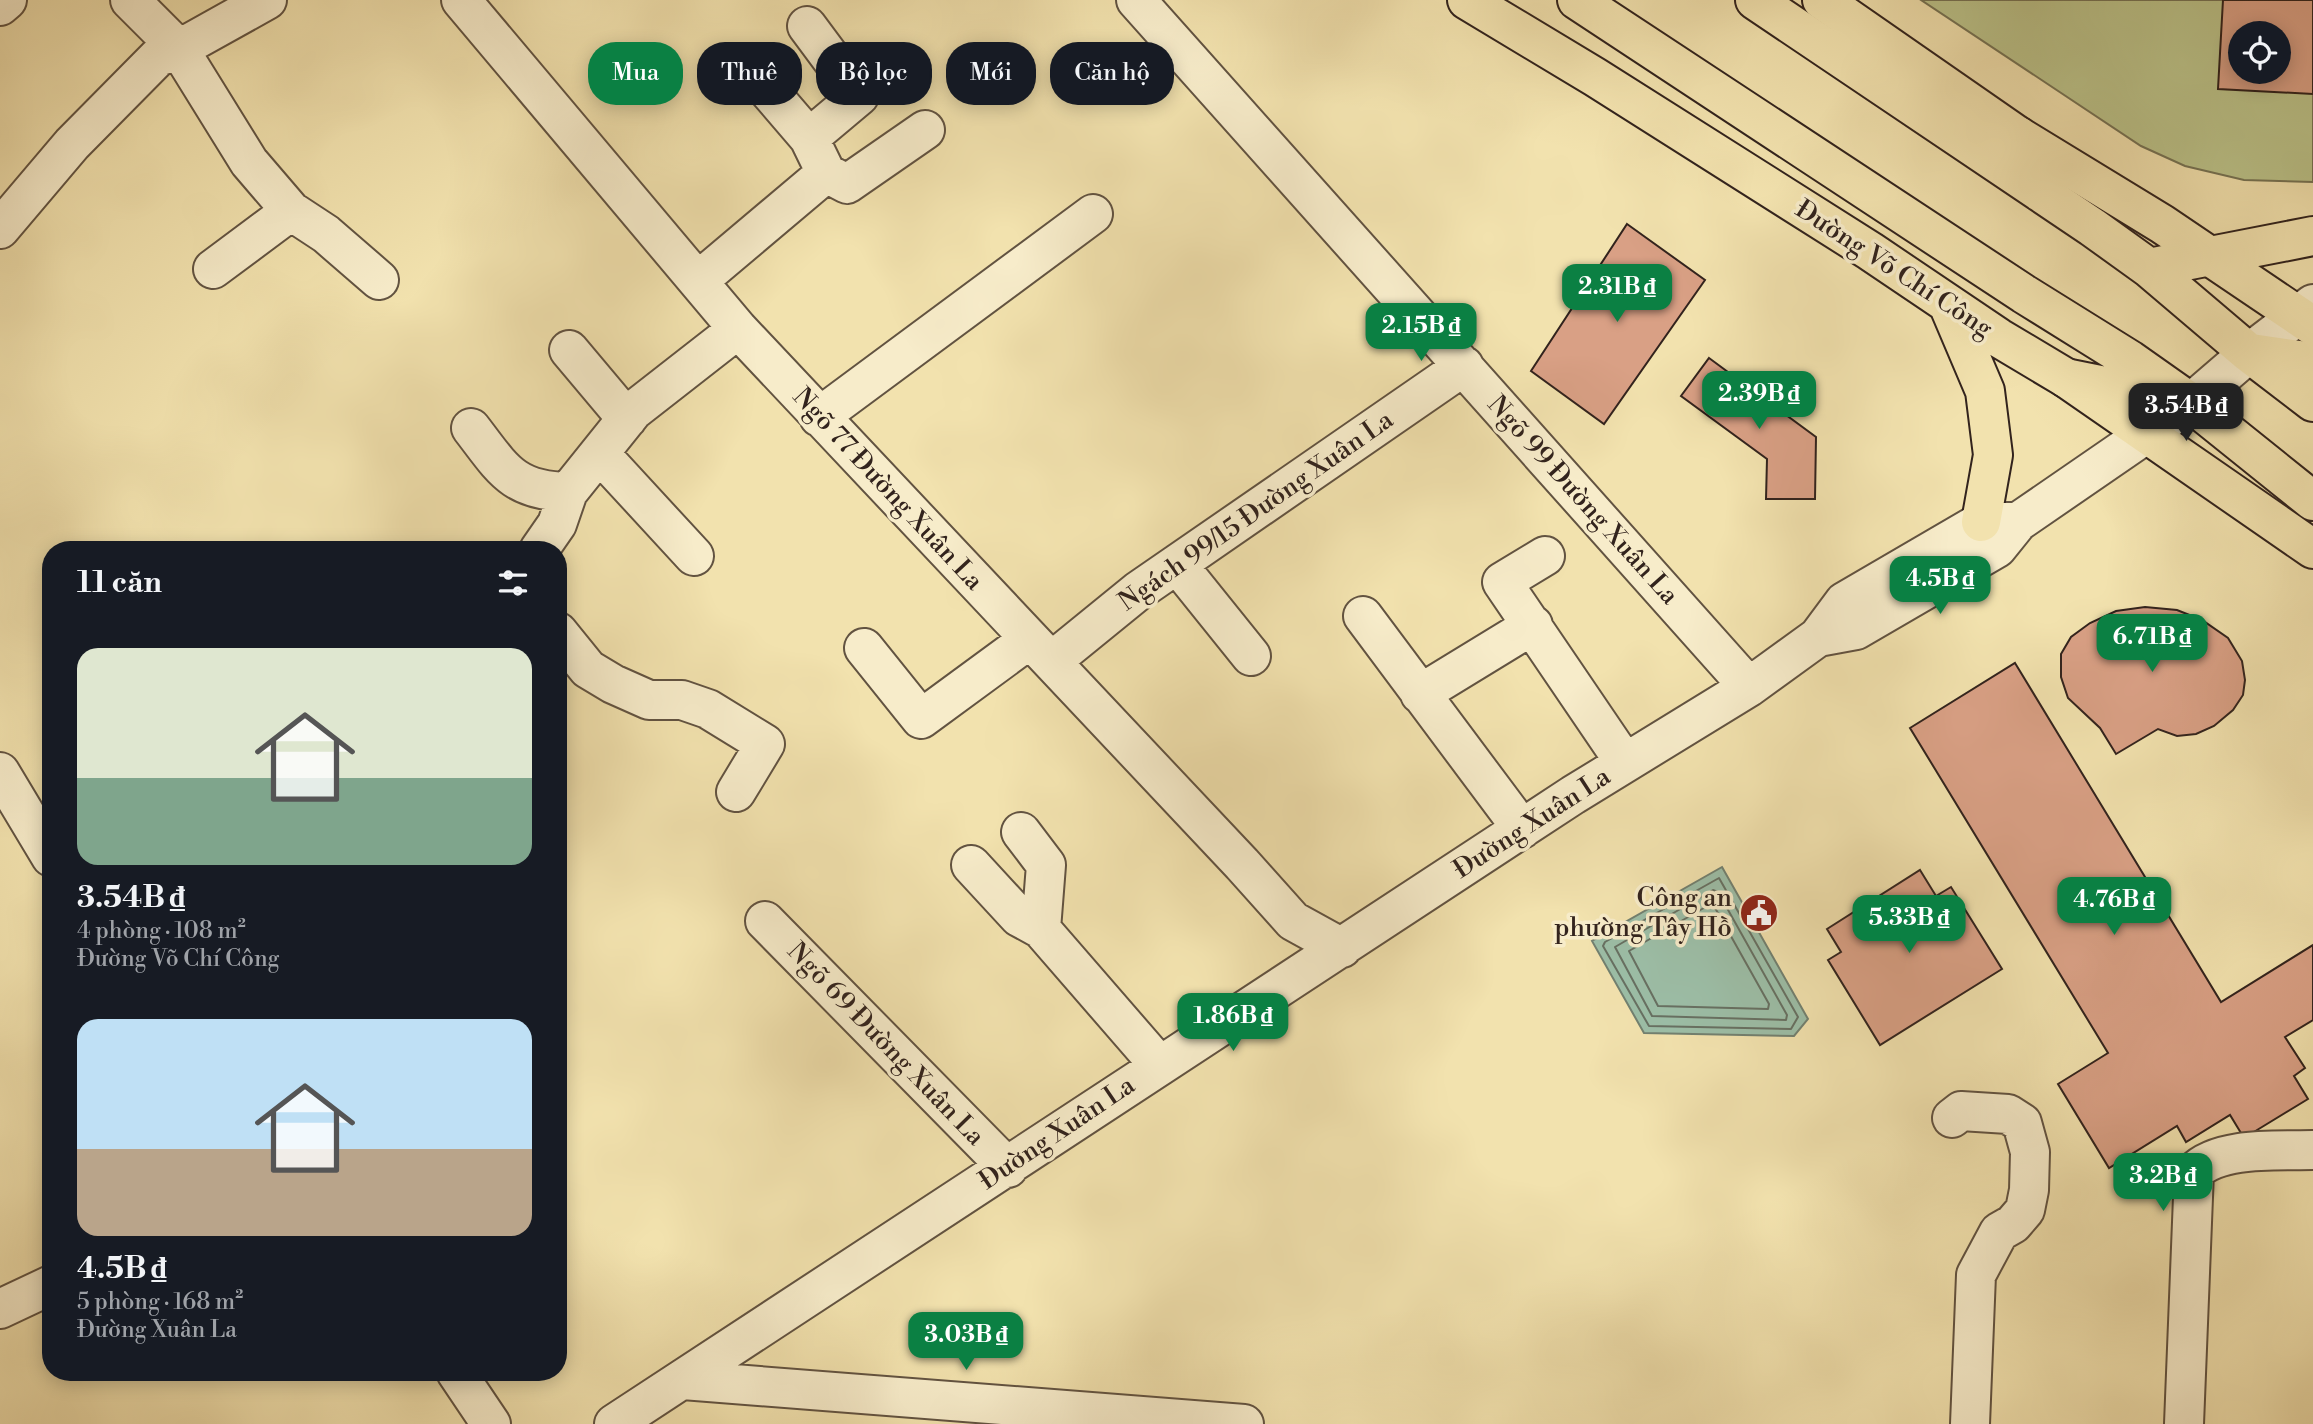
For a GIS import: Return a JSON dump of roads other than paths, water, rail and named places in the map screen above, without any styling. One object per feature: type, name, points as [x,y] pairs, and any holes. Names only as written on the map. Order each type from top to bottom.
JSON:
[{"type":"main road","name":"Đường Võ Chí Công","points":[[1467,0],[1607,85],[2066,378],[2313,548]]},
{"type":"main road","name":"Đường Võ Chí Công","points":[[1577,0],[2191,403],[2313,501]]},
{"type":"main road","points":[[1755,0],[2149,268],[2249,353],[2313,402]]},
{"type":"main road","points":[[1822,0],[2018,136],[2208,256],[2308,315]]},
{"type":"main road","points":[[2018,136],[2040,192]]},
{"type":"main road","points":[[2149,268],[2313,236]]},
{"type":"main road","points":[[1948,304],[1985,391],[2000,522]]},
{"type":"main road","points":[[2249,353],[2313,362]]},
{"type":"main road","points":[[2066,378],[2191,403]]},
{"type":"street","points":[[0,6],[7,0]]},
{"type":"street","points":[[130,0],[179,49],[249,162],[291,211],[326,234],[379,280]]},
{"type":"street","points":[[0,229],[72,144],[158,57],[179,49],[267,0]]},
{"type":"street","name":"Ngõ 77 Đường Xuân La","points":[[461,0],[738,329],[819,417],[1293,921],[1342,948]]},
{"type":"street","name":"Ngõ 99 Đường Xuân La","points":[[1136,0],[1749,687]]},
{"type":"street","points":[[807,26],[859,96],[809,138]]},
{"type":"street","points":[[698,281],[826,173],[832,155],[894,128],[847,184],[826,173],[809,138],[781,105]]},
{"type":"street","points":[[213,269],[291,211]]},
{"type":"street","points":[[819,417],[1093,214]]},
{"type":"street","name":"Đường Xuân La","points":[[614,1424],[1521,829],[1749,687],[1818,637],[1844,601],[2000,522],[2147,434],[2191,403],[2249,353],[2308,315]]},
{"type":"street","points":[[545,541],[557,524],[568,492],[633,411],[738,329]]},
{"type":"street","points":[[569,350],[627,419]]},
{"type":"street","name":"Ngách 99/15 Đường Xuân La","points":[[864,648],[921,719],[1138,591],[1464,366]]},
{"type":"street","points":[[471,428],[505,472],[513,478],[542,492],[568,492]]},
{"type":"street","points":[[600,454],[694,556]]},
{"type":"street","points":[[1545,556],[1502,582],[1625,763]]},
{"type":"street","points":[[1177,564],[1251,656]]},
{"type":"street","points":[[1363,616],[1521,829]]},
{"type":"street","points":[[1420,694],[1533,625]]},
{"type":"street","points":[[567,643],[588,669],[613,684],[649,700],[681,700],[708,709],[765,744],[736,792]]},
{"type":"street","points":[[0,772],[42,842]]},
{"type":"street","points":[[1021,832],[1046,865],[1041,929]]},
{"type":"street","points":[[971,865],[1019,918],[1041,929],[1159,1065]]},
{"type":"street","name":"Ngõ 69 Đường Xuân La","points":[[765,921],[1008,1168]]},
{"type":"street","points":[[1952,1118],[1961,1111],[2008,1114],[2022,1123],[2030,1152],[2029,1190],[2025,1210],[2013,1224],[1999,1232],[1976,1275],[1970,1424]]},
{"type":"street","points":[[2184,1424],[2194,1172],[2202,1164],[2247,1152],[2313,1150]]},
{"type":"street","points":[[0,1309],[42,1289]]},
{"type":"street","points":[[684,1380],[1033,1406],[1102,1419],[1244,1424]]},
{"type":"street","points":[[462,1381],[491,1424]]},
{"type":"water","points":[[1722,867],[1808,1019],[1794,1036],[1644,1033],[1592,941]]},
{"type":"place","name":"Công an phường Tây Hồ","points":[[1759,913]]}]
